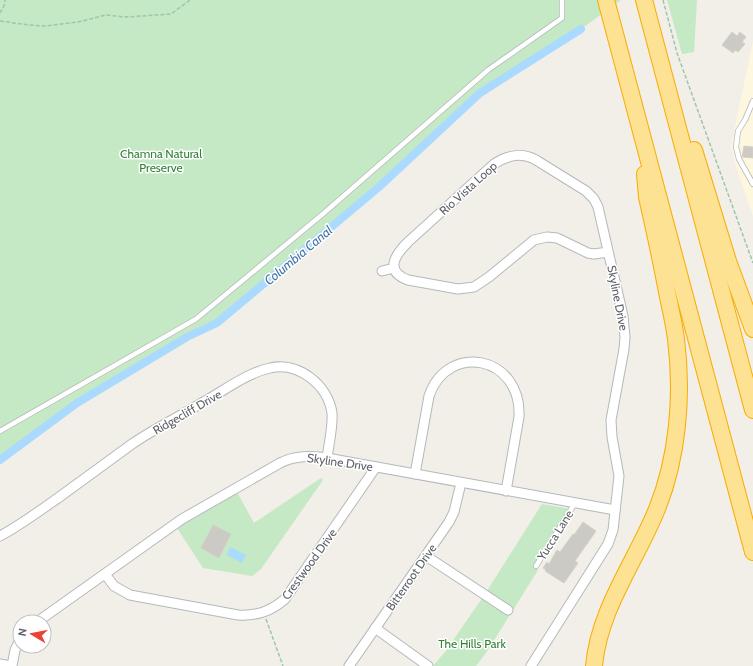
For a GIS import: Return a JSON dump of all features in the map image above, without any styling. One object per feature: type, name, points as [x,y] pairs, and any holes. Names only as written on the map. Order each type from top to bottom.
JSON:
[{"type":"highway","points":[[606,0],[642,130],[753,552]]},
{"type":"highway","points":[[644,0],[753,410]]},
{"type":"highway","points":[[656,47],[676,94],[728,261],[753,329]]},
{"type":"highway","points":[[594,666],[598,640],[605,620],[644,540],[662,494],[677,423],[678,384],[676,338],[647,197],[642,130]]},
{"type":"street","name":"Rio Vista Loop","points":[[394,268],[394,261],[397,255],[408,242],[494,164],[502,158],[512,155],[530,156],[586,191],[594,199],[598,207],[608,252]]},
{"type":"street","points":[[382,271],[394,268],[397,274],[408,280],[464,289],[480,284],[534,240],[540,238],[557,238],[594,254],[608,252]]},
{"type":"street","name":"Skyline Drive","points":[[531,666],[608,544],[613,530],[619,476],[612,437],[611,420],[625,337],[623,316],[608,252]]},
{"type":"street","points":[[415,474],[429,396],[432,387],[444,372],[462,363],[473,362],[484,364],[494,367],[505,374],[513,385],[518,396],[520,407],[506,491]]},
{"type":"street","name":"Ridgecliff Drive","points":[[0,536],[24,522],[147,435],[252,374],[271,367],[289,368],[304,374],[315,382],[326,396],[332,414],[328,458]]},
{"type":"street","name":"Skyline Drive","points":[[48,614],[182,519],[289,458],[298,456],[328,458],[616,510]]},
{"type":"street","name":"Crestwood Drive","points":[[105,574],[114,586],[121,591],[134,596],[238,615],[255,615],[272,609],[284,599],[376,467]]},
{"type":"street","name":"Bitterroot Drive","points":[[349,666],[450,522],[461,483]]},
{"type":"street","points":[[426,556],[508,610]]},
{"type":"street","points":[[375,628],[428,666]]},
{"type":"street","points":[[1,665],[12,666],[14,654]]},
{"type":"lane","points":[[0,431],[196,319],[324,213],[488,70],[562,18],[562,0]]},
{"type":"lane","points":[[753,101],[745,120],[738,131],[736,148],[739,159],[753,184]]},
{"type":"lane","name":"Yucca Lane","points":[[536,566],[575,503]]},
{"type":"path","points":[[0,13],[6,0]]},
{"type":"path","points":[[0,21],[46,26],[78,22],[106,15],[126,17],[171,14],[190,0]]},
{"type":"path","points":[[662,0],[677,53],[753,263]]},
{"type":"path","points":[[264,612],[283,666]]},
{"type":"shaded area","points":[[753,41],[753,216],[735,164],[731,146]]},
{"type":"green space","name":"Chamna Natural Preserve","points":[[0,0],[621,0],[581,29],[480,93],[379,187],[217,323],[187,337],[77,403],[0,460]]},
{"type":"green space","points":[[667,0],[697,0],[694,52],[682,54]]},
{"type":"green space","points":[[321,478],[323,480],[261,569],[252,576],[203,568],[177,528],[237,492],[254,523]]},
{"type":"green space","name":"The Hills Park","points":[[542,504],[571,509],[536,566],[538,570],[486,653],[476,666],[433,666],[445,652],[485,594]]},
{"type":"water","points":[[230,547],[246,555],[242,563],[227,555]]},
{"type":"building","points":[[732,32],[737,36],[740,32],[746,37],[742,42],[745,44],[738,52],[735,50],[733,53],[722,45]]},
{"type":"building","points":[[744,146],[753,147],[753,158],[742,157]]},
{"type":"building","points":[[583,522],[596,531],[575,561],[578,563],[564,583],[545,571],[546,570],[543,568],[547,562],[549,564],[557,550],[560,552]]},
{"type":"building","points":[[213,525],[231,534],[219,558],[201,548]]},
{"type":"waterway","name":"Columbia Canal","points":[[0,460],[77,403],[187,337],[217,323],[379,187],[480,93],[581,29]]}]
